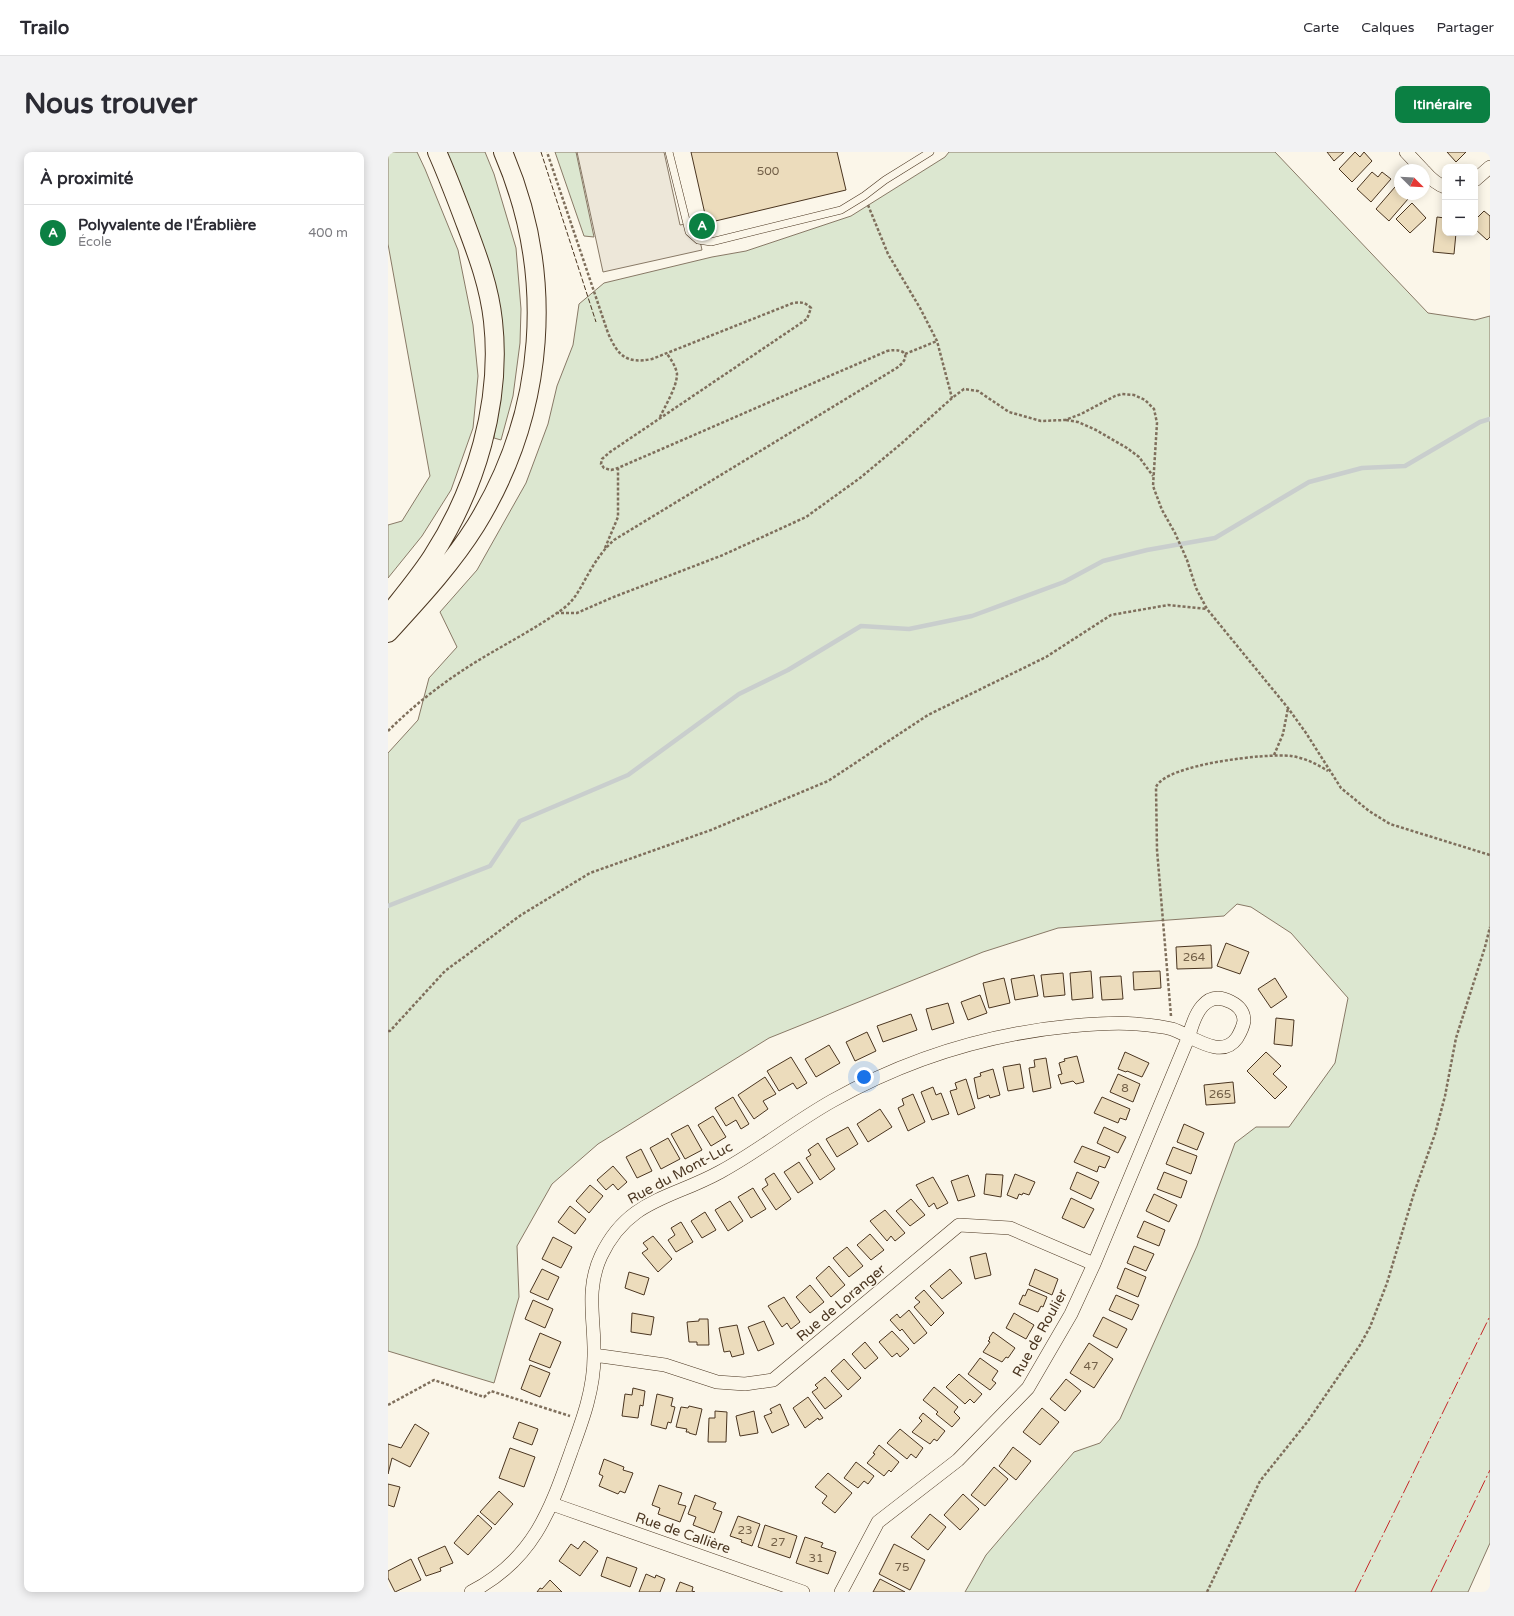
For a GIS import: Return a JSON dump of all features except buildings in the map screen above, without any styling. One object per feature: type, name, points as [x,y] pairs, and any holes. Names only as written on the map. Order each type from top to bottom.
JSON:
[{"type":"main road","points":[[388,615],[432,557],[458,508],[480,449],[492,390],[494,366],[493,321],[485,278],[478,256],[437,152]]},
{"type":"main road","points":[[388,633],[444,569],[476,525],[511,454],[529,394],[537,327],[536,276],[519,193],[503,152]]},
{"type":"street","points":[[1406,152],[1417,164]]},
{"type":"street","points":[[1478,177],[1490,167]]},
{"type":"street","points":[[1430,178],[1442,186]]},
{"type":"street","name":"Rue du Mont-Luc","points":[[471,1592],[496,1577],[521,1554],[532,1540],[552,1504],[583,1420],[593,1379],[594,1355],[591,1296],[596,1268],[601,1255],[614,1233],[631,1215],[640,1209],[717,1174],[799,1121],[842,1096],[895,1070],[936,1055],[972,1044],[1014,1034],[1052,1028],[1120,1023],[1172,1029],[1188,1036]]},
{"type":"street","name":"Rue de Roulier","points":[[840,1592],[878,1522],[958,1460],[1028,1388],[1071,1314],[1094,1264],[1188,1036]]},
{"type":"street","name":"Rue de Loranger","points":[[594,1355],[665,1365],[717,1382],[745,1384],[773,1380],[959,1225],[1010,1228],[1094,1264]]},
{"type":"street","name":"Rue de Callière","points":[[552,1504],[803,1592]]},
{"type":"lane","points":[[669,152],[689,232],[698,240],[711,242],[841,210],[930,152]]},
{"type":"path","points":[[547,152],[608,334],[618,352],[624,357],[640,361],[667,354],[792,303],[801,302],[808,304],[811,308],[807,319],[602,459],[601,464],[604,468],[611,470],[618,468],[887,351],[896,350],[902,351],[905,354]]},
{"type":"path","points":[[864,196],[888,254],[920,308],[937,341],[952,398]]},
{"type":"path","points":[[905,354],[937,341]]},
{"type":"path","points":[[659,419],[672,392],[677,373],[672,360],[667,354]]},
{"type":"path","points":[[605,548],[614,540],[895,369],[902,364],[905,359],[905,354]]},
{"type":"path","points":[[556,613],[577,613],[611,598],[723,555],[806,517],[860,478],[964,389],[971,389],[987,396],[1015,414],[1041,421],[1065,420],[1078,422],[1096,430],[1140,457],[1154,476]]},
{"type":"path","points":[[1065,420],[1122,394],[1134,395],[1145,400],[1154,410],[1157,423],[1154,486],[1157,497],[1175,533],[1196,588],[1207,609],[1288,708],[1341,788],[1348,796],[1390,824],[1490,855]]},
{"type":"path","points":[[388,731],[408,711],[449,680],[477,661],[540,624],[565,607],[576,596],[589,572],[605,548],[618,517],[618,468]]},
{"type":"path","points":[[388,1030],[390,1031],[445,971],[521,915],[590,873],[711,830],[828,781],[928,715],[1046,657],[1111,615],[1168,605],[1207,609]]},
{"type":"path","points":[[1274,755],[1282,734],[1288,708]]},
{"type":"path","points":[[1172,1029],[1157,850],[1156,787],[1159,781],[1172,774],[1219,761],[1274,755],[1303,758],[1329,771]]},
{"type":"path","points":[[1207,1592],[1260,1481],[1308,1421],[1360,1345],[1370,1327],[1387,1283],[1414,1193],[1435,1134],[1445,1096],[1456,1038],[1490,927]]},
{"type":"path","points":[[388,1405],[434,1380],[484,1397],[490,1391],[583,1420]]},
{"type":"green space","points":[[388,152],[417,152],[458,250],[473,325],[478,376],[473,428],[451,490],[422,536],[388,578],[388,525],[402,521],[430,476],[388,244]]},
{"type":"green space","points":[[446,152],[485,152],[494,174],[516,248],[521,309],[520,343],[513,396],[501,440],[494,438],[502,384]]},
{"type":"green space","points":[[555,152],[576,152],[594,237],[584,236]]},
{"type":"green space","points":[[949,152],[1275,152],[1428,313],[1475,320],[1490,316],[1490,1543],[1468,1592],[965,1592],[986,1555],[1074,1452],[1100,1443],[1120,1419],[1197,1246],[1235,1143],[1256,1127],[1289,1127],[1335,1063],[1348,998],[1291,933],[1251,907],[1237,904],[1224,916],[1058,928],[983,952],[769,1038],[598,1144],[552,1184],[517,1246],[519,1297],[494,1383],[388,1351],[388,753],[418,720],[429,678],[457,647],[440,612],[477,570],[526,483],[548,424],[557,386],[573,345],[579,304],[604,283],[712,257],[746,251],[851,216],[945,157]]},
{"type":"shaded area","points":[[577,152],[664,152],[680,225],[696,222],[702,250],[603,272]]},
{"type":"waterway","points":[[388,906],[490,866],[520,821],[628,775],[739,694],[788,670],[861,626],[909,629],[972,616],[1064,582],[1103,561],[1147,550],[1215,538],[1309,482],[1362,468],[1405,466],[1480,422],[1490,419]]},
{"type":"fence","points":[[541,152],[596,322]]},
{"type":"power","points":[[1355,1592],[1490,1316]]},
{"type":"power","points":[[1431,1592],[1490,1470]]},
{"type":"place","name":"Polyvalente de l'Érablière","points":[[702,226]]}]
